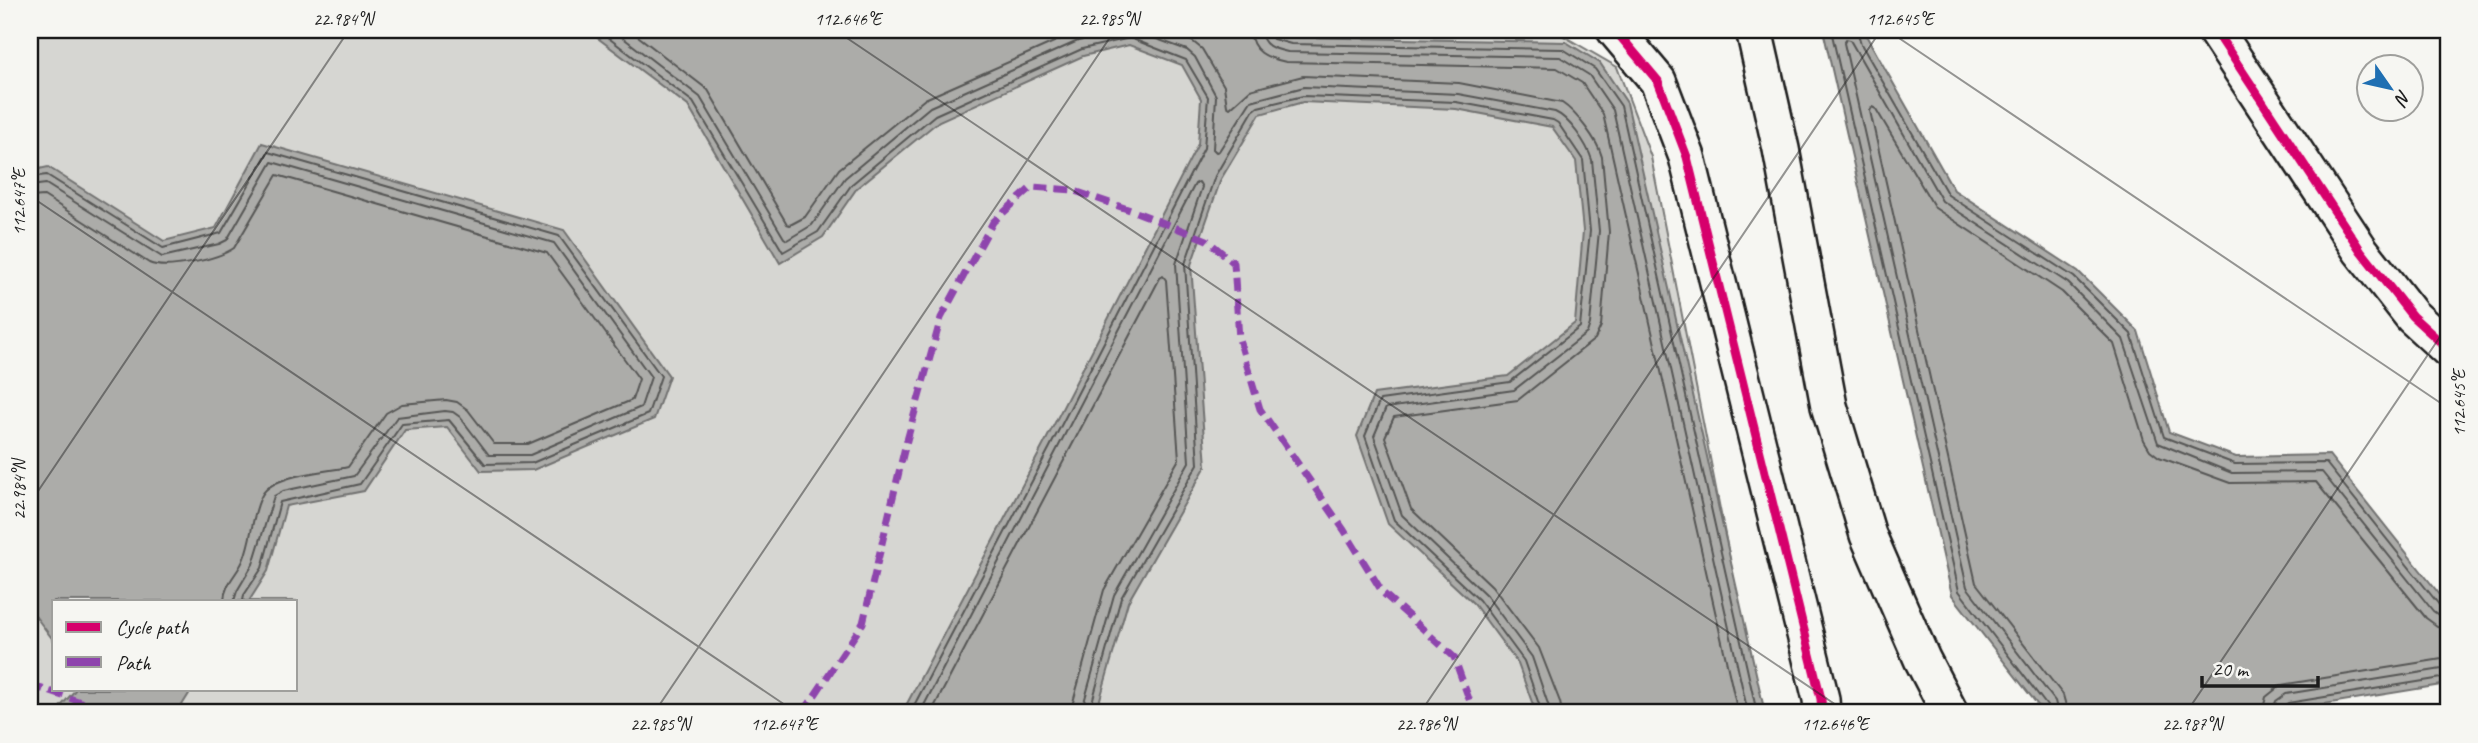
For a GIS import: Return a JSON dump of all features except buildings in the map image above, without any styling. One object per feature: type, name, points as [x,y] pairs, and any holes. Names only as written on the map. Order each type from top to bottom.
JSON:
[{"type":"street","points":[[1615,30],[1658,81],[1687,157],[1818,685],[1822,713]]},
{"type":"street","points":[[1754,30],[1781,149],[1829,406],[1868,535],[1922,659],[1950,713]]},
{"type":"street","points":[[2216,30],[2361,251],[2412,316],[2448,349]]},
{"type":"shaded area","points":[[30,30],[1553,30],[1617,67],[1651,157],[1760,713],[30,713]]},
{"type":"water","points":[[587,30],[1264,30],[1291,37],[1566,42],[1600,63],[1627,103],[1765,713],[1536,713],[1518,664],[1474,604],[1388,524],[1357,436],[1374,394],[1508,376],[1575,323],[1583,231],[1576,161],[1552,127],[1456,109],[1303,102],[1260,114],[1221,179],[1191,265],[1206,466],[1128,602],[1096,713],[902,713],[1198,144],[1201,99],[1182,65],[1129,45],[1083,56],[939,121],[857,188],[823,237],[780,263],[688,106]]},
{"type":"water","points":[[1823,30],[1863,30],[1954,190],[2078,271],[2138,331],[2169,432],[2236,457],[2329,455],[2448,605],[2448,684],[2268,713],[2044,713],[1952,595]]},
{"type":"water","points":[[262,143],[564,230],[669,376],[654,419],[533,470],[481,471],[447,427],[405,430],[364,491],[286,506],[268,571],[250,600],[52,600],[52,638],[30,609],[30,171],[48,167],[164,241],[216,228]]},
{"type":"water","points":[[75,690],[191,690],[177,713],[55,713]]},
{"type":"marked path","points":[[803,713],[863,623],[904,451],[941,318],[993,222],[1032,187],[1072,190],[1136,212],[1207,240],[1234,263],[1239,339],[1260,409],[1344,530],[1383,593],[1454,657],[1474,713]]},
{"type":"marked path","points":[[30,685],[114,713]]},
{"type":"cycle path","points":[[1615,30],[1658,81],[1687,157],[1821,699],[1822,713]]},
{"type":"cycle path","points":[[2215,30],[2361,251],[2412,316],[2448,349]]}]
